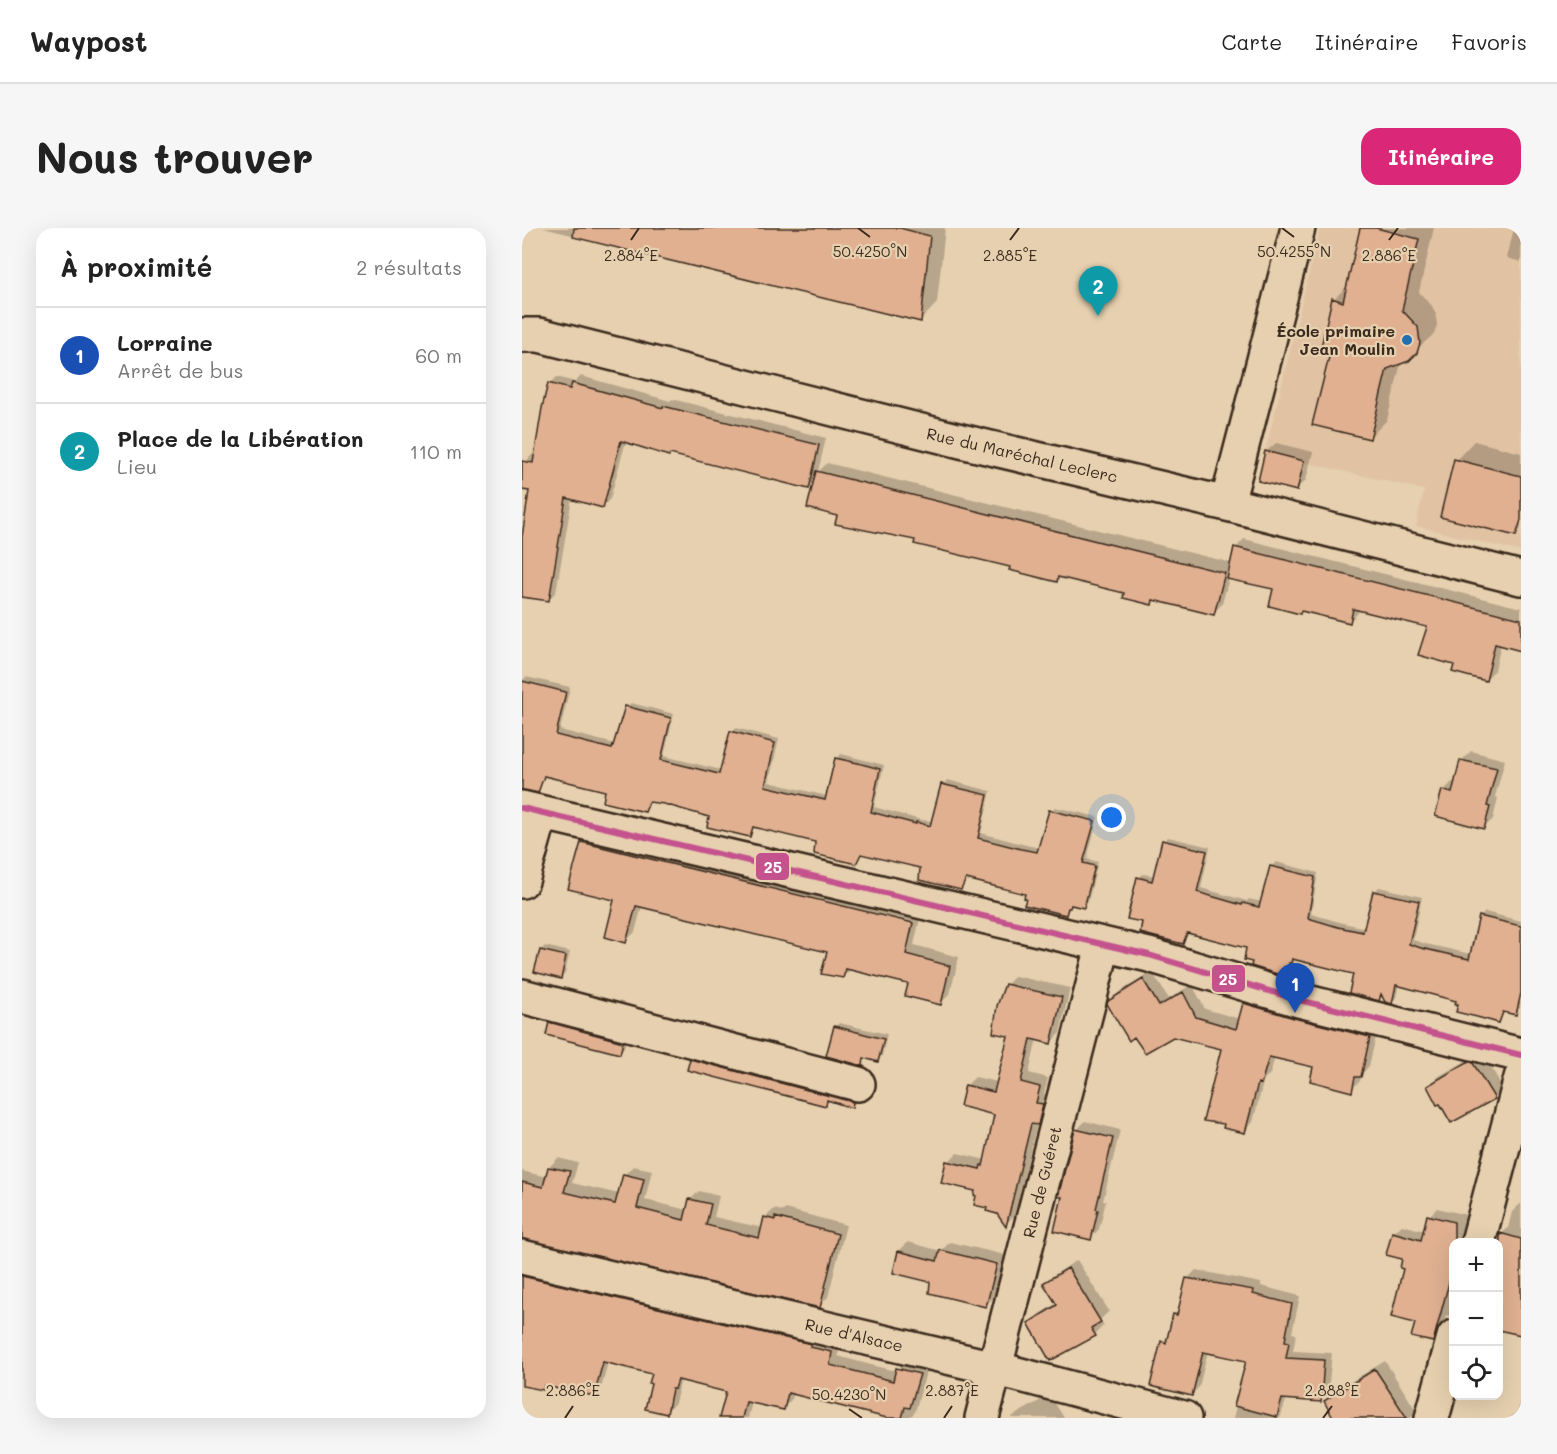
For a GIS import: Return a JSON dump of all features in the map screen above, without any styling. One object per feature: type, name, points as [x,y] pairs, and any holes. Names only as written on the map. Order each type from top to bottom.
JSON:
[{"type":"street","points":[[1227,504],[1298,228]]},
{"type":"street","name":"Rue du Maréchal Leclerc","points":[[522,335],[539,334],[961,441],[1227,504],[1521,578]]},
{"type":"street","points":[[522,881],[532,811],[1149,956],[1299,1000],[1521,1055]]},
{"type":"street","name":"Rue de Guéret","points":[[982,1418],[1103,946]]},
{"type":"street","points":[[522,996],[858,1084]]},
{"type":"street","points":[[1479,1238],[1521,1078]]},
{"type":"street","name":"Rue d'Alsace","points":[[522,1257],[994,1368],[1184,1418]]},
{"type":"street","points":[[1432,1418],[1452,1346]]},
{"type":"shaded area","name":"École primaire Jean Moulin","points":[[1320,228],[1521,228],[1521,552],[1416,526],[1424,490],[1265,453]]},
{"type":"building","points":[[574,228],[900,228],[930,236],[921,322],[573,237]]},
{"type":"building","points":[[1360,228],[1376,228],[1419,239],[1402,310],[1418,327],[1420,343],[1417,353],[1409,361],[1387,369],[1370,439],[1312,425],[1331,349],[1321,347],[1332,298],[1343,302]]},
{"type":"building","points":[[548,383],[570,389],[572,383],[663,408],[663,406],[819,445],[809,489],[670,454],[669,456],[621,441],[603,508],[566,498],[549,601],[522,597],[522,537],[529,491],[522,490],[522,461],[533,463]]},
{"type":"building","points":[[1265,451],[1304,461],[1297,491],[1258,481]]},
{"type":"building","points":[[1454,459],[1521,476],[1521,520],[1516,536],[1440,517]]},
{"type":"building","points":[[816,471],[1225,573],[1214,615],[1153,600],[1152,605],[1123,598],[1124,593],[1058,577],[1057,582],[1009,570],[1010,567],[914,544],[915,540],[835,524],[837,516],[807,508]]},
{"type":"building","points":[[1234,547],[1521,619],[1521,651],[1495,644],[1486,681],[1452,672],[1454,665],[1418,655],[1427,627],[1353,609],[1350,623],[1269,606],[1273,589],[1227,579]]},
{"type":"building","points":[[522,681],[566,692],[556,735],[612,749],[625,706],[671,718],[661,760],[719,774],[730,731],[775,743],[765,786],[825,800],[835,758],[880,769],[871,812],[916,824],[916,822],[930,826],[941,784],[988,795],[978,838],[1021,849],[1037,852],[1049,810],[1095,821],[1083,863],[1095,866],[1084,908],[1071,905],[1066,915],[1024,905],[1025,894],[966,879],[961,890],[919,880],[920,868],[861,854],[856,864],[814,854],[815,842],[753,827],[750,837],[707,827],[709,817],[664,804],[649,802],[645,812],[603,802],[605,791],[544,776],[538,793],[522,790]]},
{"type":"building","points":[[1460,760],[1497,768],[1487,806],[1490,807],[1484,829],[1435,816],[1442,790],[1452,793]]},
{"type":"building","points":[[1162,840],[1207,851],[1197,892],[1242,905],[1243,903],[1259,907],[1270,866],[1315,877],[1308,918],[1338,927],[1363,932],[1373,891],[1419,901],[1409,944],[1421,948],[1469,959],[1479,916],[1521,926],[1521,993],[1516,1015],[1503,1012],[1499,1023],[1456,1012],[1458,1004],[1455,1004],[1456,1001],[1396,985],[1392,1004],[1385,1002],[1381,994],[1379,1001],[1349,993],[1353,974],[1292,959],[1289,963],[1287,977],[1251,966],[1252,962],[1244,960],[1246,948],[1187,933],[1183,944],[1140,933],[1142,922],[1127,919],[1137,877],[1152,881]]},
{"type":"building","points":[[581,842],[913,923],[906,954],[950,966],[941,1005],[905,996],[908,984],[846,969],[843,978],[821,974],[827,952],[636,906],[626,943],[605,937],[614,900],[568,889]]},
{"type":"building","points":[[540,950],[566,956],[561,979],[534,972]]},
{"type":"building","points":[[1143,979],[1159,1006],[1183,992],[1196,1017],[1236,1029],[1243,1003],[1370,1037],[1361,1077],[1355,1077],[1352,1092],[1310,1081],[1313,1067],[1269,1057],[1261,1084],[1258,1083],[1245,1133],[1223,1128],[1224,1124],[1203,1121],[1221,1049],[1173,1037],[1145,1053],[1134,1037],[1129,1041],[1107,1004],[1108,1001]]},
{"type":"building","points":[[1005,984],[1062,997],[1051,1044],[1031,1039],[1021,1082],[1040,1087],[1036,1103],[1043,1104],[1038,1125],[1031,1124],[1006,1227],[997,1214],[986,1211],[987,1208],[974,1205],[975,1191],[941,1183],[946,1161],[980,1169],[981,1165],[983,1166],[994,1115],[960,1106],[965,1085],[994,1092],[1008,1036],[993,1033],[997,1006]]},
{"type":"building","points":[[549,1022],[623,1042],[620,1054],[546,1035]]},
{"type":"building","points":[[834,1026],[884,1039],[878,1062],[864,1058],[863,1066],[826,1056]]},
{"type":"building","points":[[690,1059],[853,1102],[852,1108],[827,1100],[826,1106],[687,1070]]},
{"type":"building","points":[[1469,1061],[1473,1063],[1495,1099],[1451,1123],[1440,1104],[1437,1105],[1427,1086]]},
{"type":"building","points":[[1075,1129],[1113,1138],[1091,1240],[1054,1231],[1062,1197],[1058,1197]]},
{"type":"building","points":[[548,1167],[570,1171],[564,1192],[615,1204],[623,1174],[644,1179],[637,1208],[684,1220],[689,1199],[711,1204],[706,1225],[759,1238],[764,1217],[775,1220],[775,1217],[838,1234],[820,1308],[522,1239],[522,1182],[543,1187]]},
{"type":"building","points":[[1427,1215],[1454,1222],[1454,1238],[1449,1238],[1449,1283],[1433,1342],[1411,1337],[1415,1323],[1391,1317],[1403,1269],[1400,1268],[1402,1259],[1386,1255],[1392,1232],[1421,1240]]},
{"type":"building","points":[[1500,1233],[1521,1239],[1521,1335],[1503,1331],[1503,1238],[1500,1238]]},
{"type":"building","points":[[940,1250],[997,1264],[986,1307],[929,1293],[930,1282],[893,1273],[898,1251],[937,1261]]},
{"type":"building","points":[[1068,1268],[1101,1322],[1091,1328],[1096,1336],[1050,1361],[1028,1323],[1057,1305],[1043,1283]]},
{"type":"building","points":[[522,1276],[811,1344],[810,1347],[832,1352],[830,1365],[893,1381],[896,1368],[920,1374],[910,1408],[905,1407],[902,1418],[887,1418],[788,1393],[784,1410],[746,1402],[742,1418],[719,1418],[726,1392],[678,1380],[675,1389],[672,1389],[667,1414],[645,1409],[652,1374],[603,1362],[594,1396],[544,1386],[543,1390],[522,1386]]},
{"type":"building","points":[[1186,1278],[1254,1290],[1253,1294],[1292,1304],[1285,1341],[1289,1342],[1286,1358],[1324,1360],[1321,1402],[1282,1399],[1277,1417],[1234,1406],[1246,1361],[1203,1352],[1192,1396],[1150,1386],[1161,1341],[1166,1343],[1173,1314],[1177,1315]]},
{"type":"building","points":[[1375,1369],[1407,1418],[1333,1418],[1324,1401]]},
{"type":"transit line","name":"25","points":[[522,808],[1149,955],[1299,1000],[1521,1055]]},
{"type":"place","name":"Place de la Libération","points":[[1098,316]]},
{"type":"place","name":"École primaire Jean Moulin","points":[[1407,340]]},
{"type":"place","name":"Lorraine","points":[[1295,1013]]}]
